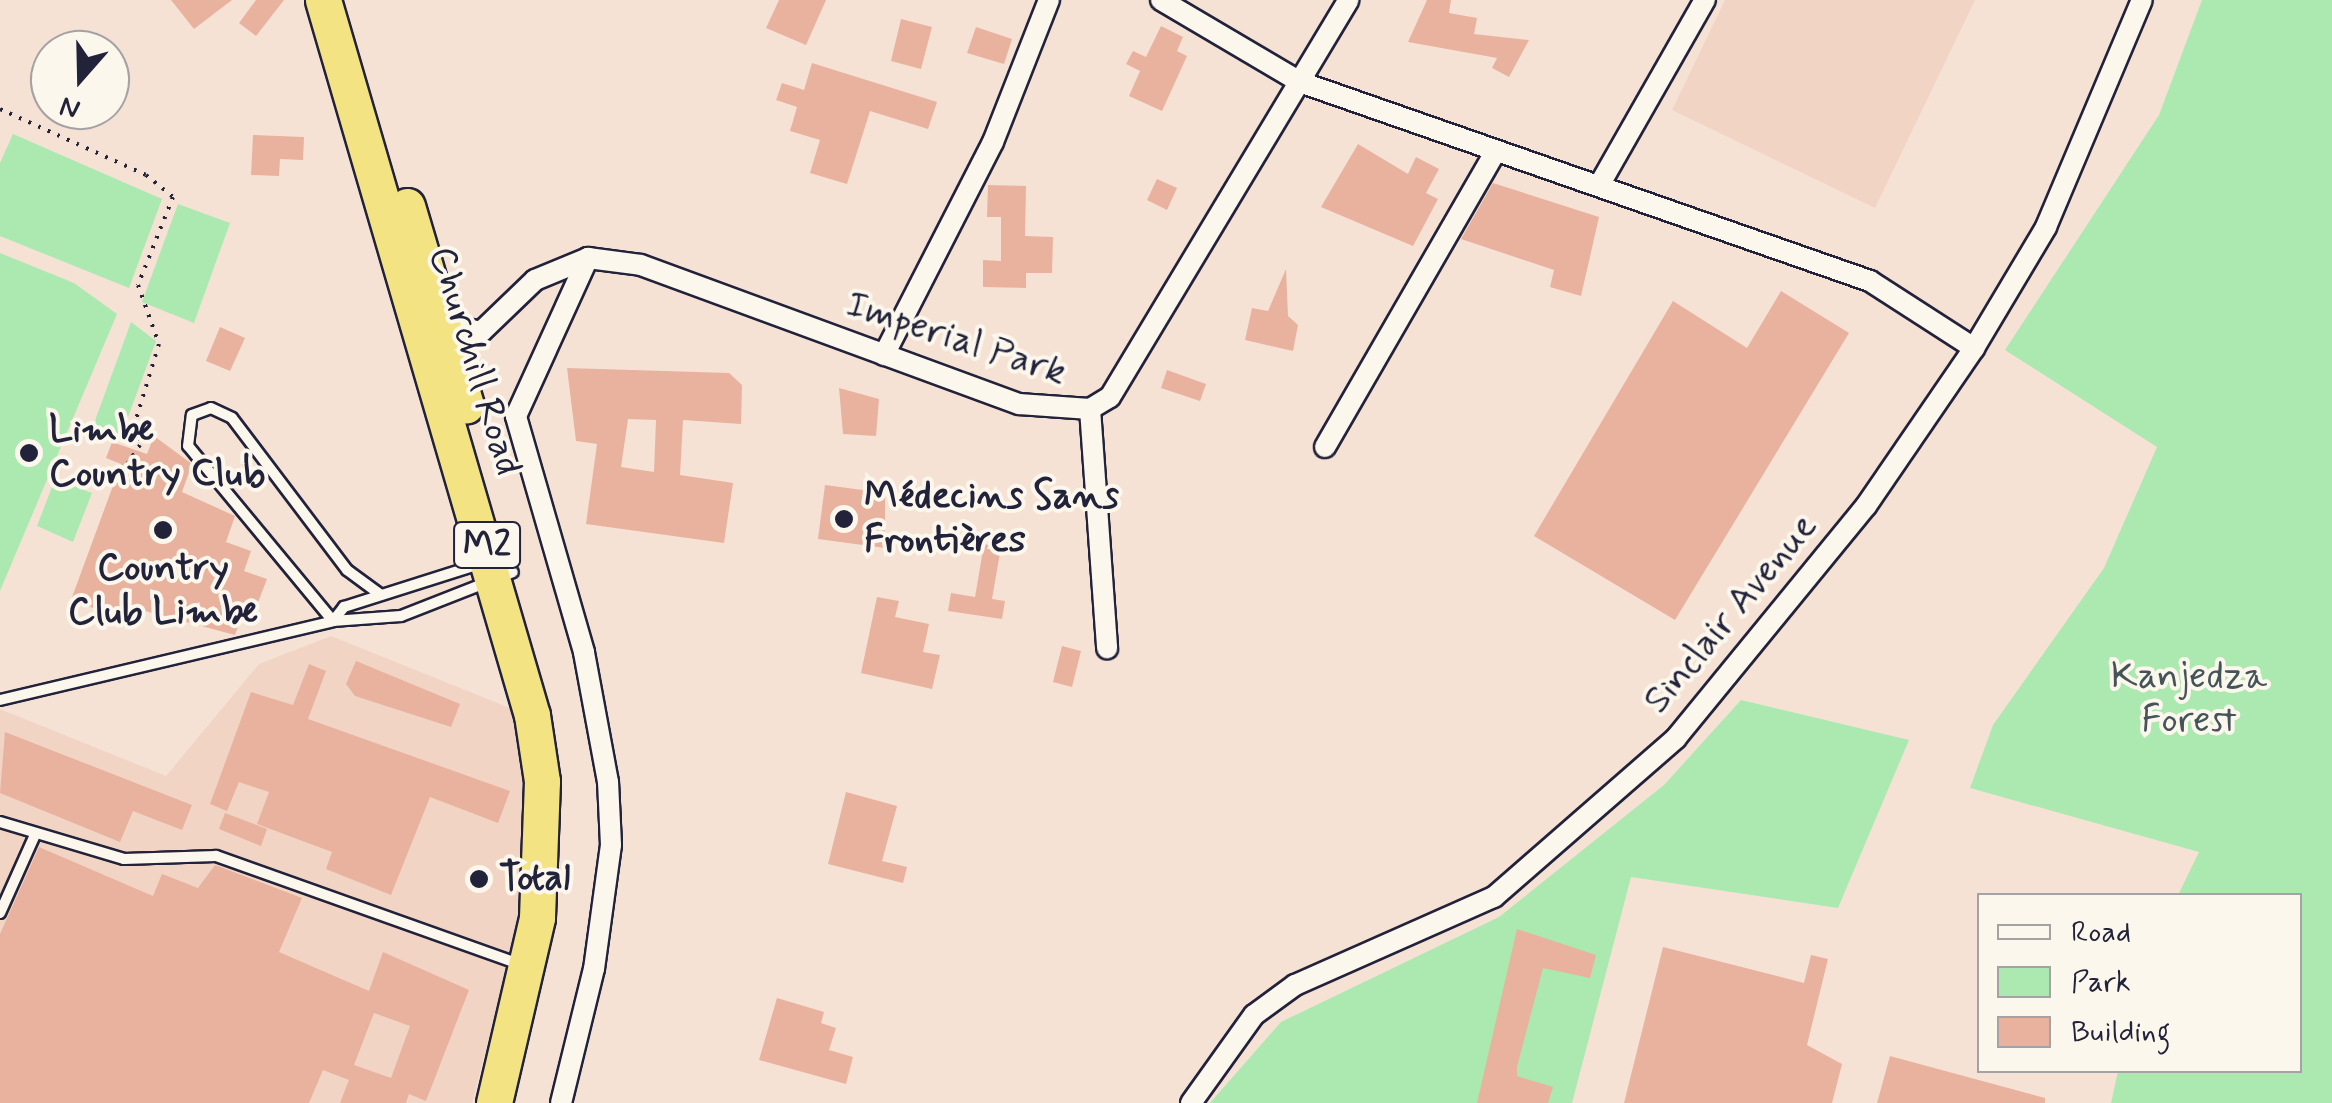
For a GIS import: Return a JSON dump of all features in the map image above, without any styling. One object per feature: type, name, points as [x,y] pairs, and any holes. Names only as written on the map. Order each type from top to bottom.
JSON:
[{"type":"highway","name":"Churchill Road","points":[[322,0],[429,320]]},
{"type":"highway","name":"Churchill Road","points":[[342,0],[429,320],[502,566],[542,781],[536,969],[516,1103]]},
{"type":"highway","name":"Churchill Road","points":[[494,1103],[536,969]]},
{"type":"street","points":[[884,355],[993,142],[1049,0]]},
{"type":"street","points":[[1160,0],[1300,82],[1493,156],[1601,182],[1870,281],[1974,348]]},
{"type":"street","name":"Imperial Park","points":[[588,258],[640,265],[1020,404],[1090,409],[1110,396],[1349,0]]},
{"type":"street","points":[[1601,182],[1704,0]]},
{"type":"street","name":"Sinclair Avenue","points":[[1191,1103],[1254,1015],[1295,985],[1494,897],[1676,738],[1866,506],[1974,348],[2046,227],[2142,0]]},
{"type":"street","points":[[1325,447],[1493,156]]},
{"type":"street","points":[[429,320],[481,332],[535,280],[588,258]]},
{"type":"street","points":[[561,1103],[594,970],[611,845],[608,782],[584,652],[516,416],[588,258]]},
{"type":"street","points":[[1090,409],[1108,648]]},
{"type":"lane","points":[[332,621],[188,446],[192,415],[211,408],[232,418],[347,570],[381,594]]},
{"type":"lane","points":[[332,621],[344,606],[381,594],[502,566]]},
{"type":"lane","points":[[0,700],[332,621],[400,616],[502,566]]},
{"type":"lane","points":[[394,592],[400,616]]},
{"type":"lane","points":[[0,822],[34,837],[124,859],[216,856],[536,969]]},
{"type":"lane","points":[[0,912],[34,837]]},
{"type":"path","points":[[0,108],[146,175],[173,197],[138,285],[159,344],[133,429],[140,445],[120,474],[136,483]]},
{"type":"shaded area","points":[[1725,0],[1975,0],[1875,208],[1672,110]]},
{"type":"shaded area","points":[[331,636],[530,716],[520,917],[472,1103],[0,1103],[0,709],[166,776],[259,664]]},
{"type":"green space","name":"Kanjedza Forest","points":[[2202,0],[2332,0],[2332,1103],[2111,1103],[2118,1073],[2302,1073],[2302,893],[2179,893],[2199,852],[1970,788],[1993,725],[2104,568],[2157,447],[2005,350],[2159,115]]},
{"type":"green space","points":[[13,134],[162,199],[129,288],[0,236],[0,163]]},
{"type":"green space","points":[[178,204],[230,223],[194,323],[142,302]]},
{"type":"green space","name":"Limbe Country Club","points":[[0,253],[74,283],[117,314],[0,591]]},
{"type":"green space","points":[[131,322],[156,341],[120,439],[93,426]]},
{"type":"green space","points":[[55,479],[92,493],[73,542],[37,526]]},
{"type":"green space","points":[[1741,700],[1909,740],[1838,908],[1631,877],[1572,1103],[1210,1103],[1281,1022],[1499,917],[1664,785]]},
{"type":"building","points":[[171,0],[232,0],[194,29]]},
{"type":"building","points":[[256,0],[284,0],[256,36],[239,23]]},
{"type":"building","points":[[779,0],[826,0],[806,45],[766,28]]},
{"type":"building","points":[[1427,0],[1451,0],[1449,13],[1477,18],[1474,34],[1529,40],[1509,77],[1492,68],[1497,58],[1408,42]]},
{"type":"building","points":[[901,19],[932,27],[921,69],[891,61]]},
{"type":"building","points":[[1161,26],[1183,37],[1177,51],[1187,56],[1162,111],[1129,96],[1140,71],[1126,64],[1133,51],[1146,57]]},
{"type":"building","points":[[976,27],[1012,39],[1004,64],[967,53]]},
{"type":"building","points":[[812,63],[937,102],[928,129],[870,111],[847,184],[810,173],[820,140],[790,131],[797,107],[776,100],[782,83],[804,90]]},
{"type":"building","points":[[253,135],[304,137],[303,160],[280,159],[279,176],[251,175]]},
{"type":"building","points":[[1358,144],[1408,174],[1416,157],[1439,169],[1426,193],[1438,199],[1413,246],[1321,207]]},
{"type":"building","points":[[1157,179],[1177,188],[1167,210],[1147,200]]},
{"type":"building","points":[[1493,183],[1599,217],[1581,296],[1550,287],[1554,270],[1461,239]]},
{"type":"building","points":[[988,185],[1026,186],[1025,236],[1053,237],[1052,273],[1026,273],[1026,288],[983,287],[983,260],[1001,261],[1001,217],[987,217]]},
{"type":"building","points":[[1286,269],[1288,316],[1298,325],[1293,351],[1245,340],[1252,308],[1268,311]]},
{"type":"building","points":[[1781,291],[1849,333],[1675,620],[1534,536],[1673,301],[1747,348]]},
{"type":"building","points":[[220,327],[245,338],[230,371],[206,361]]},
{"type":"building","points":[[567,368],[729,373],[742,385],[741,424],[683,420],[680,475],[733,483],[724,543],[586,524],[597,444],[576,441]],"holes":[[[628,419],[656,420],[654,472],[621,467]]]},
{"type":"building","points":[[1167,370],[1206,384],[1200,401],[1161,388]]},
{"type":"building","points":[[839,388],[879,399],[876,436],[843,434]]},
{"type":"building","name":"Country Club Limbe","points":[[154,436],[192,464],[182,492],[235,516],[226,542],[251,551],[244,571],[267,579],[252,618],[242,615],[235,635],[145,611],[140,625],[71,600],[121,464],[106,458],[112,442],[147,454]]},
{"type":"building","name":"Médecins Sans Frontières","points":[[825,485],[885,493],[885,548],[818,539]]},
{"type":"building","points":[[984,544],[1001,547],[992,599],[1005,601],[1002,619],[948,611],[951,593],[975,597]]},
{"type":"building","points":[[877,597],[899,601],[895,617],[929,624],[923,652],[940,655],[932,689],[861,673]]},
{"type":"building","points":[[1062,646],[1081,651],[1072,687],[1053,682]]},
{"type":"building","points":[[356,661],[460,704],[451,727],[355,696],[346,684]]},
{"type":"building","points":[[309,664],[326,671],[308,719],[510,791],[498,823],[430,797],[391,895],[326,869],[332,852],[257,824],[269,792],[239,782],[227,811],[210,804],[251,692],[293,705]]},
{"type":"building","points":[[5,732],[192,805],[182,830],[133,811],[120,842],[0,793]]},
{"type":"building","points":[[846,792],[897,806],[882,861],[907,867],[903,883],[828,864]]},
{"type":"building","points":[[225,813],[267,829],[261,846],[219,829]]},
{"type":"building","points":[[39,847],[153,896],[162,874],[198,888],[215,865],[302,898],[279,952],[369,991],[383,952],[469,990],[426,1101],[409,1094],[406,1103],[340,1103],[349,1080],[323,1070],[309,1103],[0,1103],[0,934]],"holes":[[[374,1013],[410,1026],[391,1078],[354,1065]]]},
{"type":"building","points":[[1517,929],[1596,955],[1590,978],[1543,968],[1517,1076],[1553,1087],[1548,1103],[1477,1103]]},
{"type":"building","points":[[1663,947],[1804,983],[1811,955],[1828,959],[1807,1045],[1842,1064],[1832,1103],[1624,1103]]},
{"type":"building","points":[[777,998],[824,1012],[821,1023],[836,1028],[829,1050],[853,1057],[846,1084],[759,1060]]},
{"type":"building","points":[[1890,1056],[2045,1098],[2045,1103],[1877,1103]]},
{"type":"place","name":"Limbe Country Club","points":[[29,453]]},
{"type":"place","name":"Médecins Sans Frontières","points":[[844,519]]},
{"type":"place","name":"Country Club Limbe","points":[[163,530]]},
{"type":"place","name":"Total","points":[[479,879]]}]
